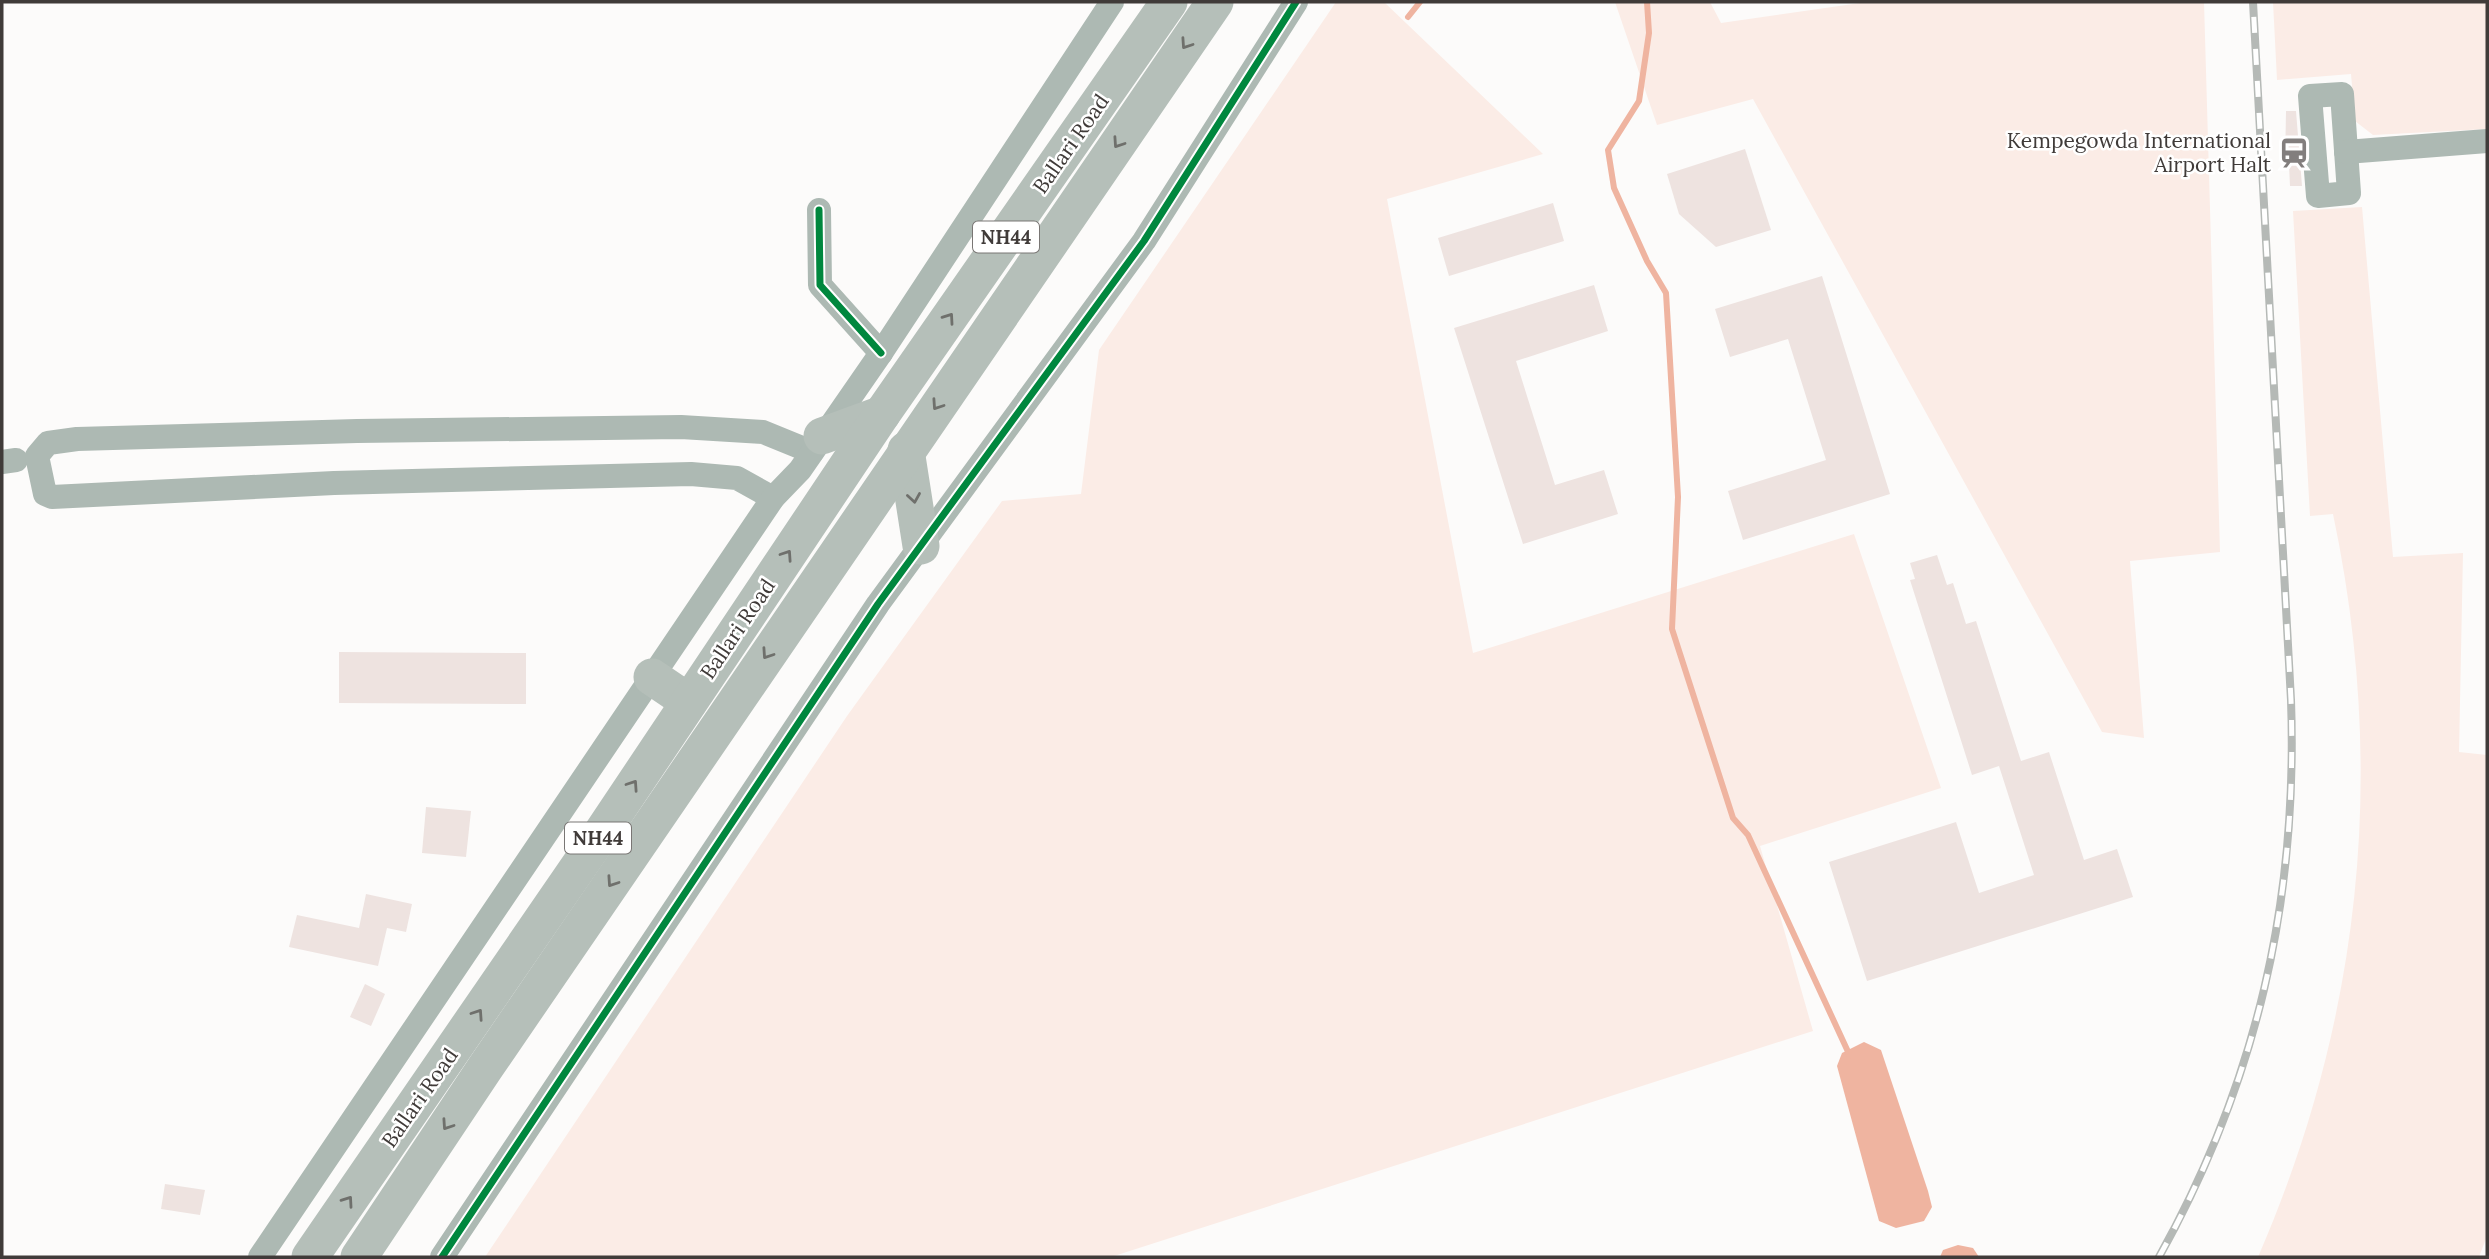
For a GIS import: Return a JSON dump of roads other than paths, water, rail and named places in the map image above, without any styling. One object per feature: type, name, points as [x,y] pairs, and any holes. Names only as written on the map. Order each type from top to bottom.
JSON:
[{"type":"highway","name":"Ballari Road","points":[[310,1257],[689,702],[881,414],[1169,2]]},
{"type":"highway","name":"Ballari Road","points":[[359,1257],[906,450],[1215,2]]},
{"type":"highway","points":[[817,444],[881,414]]},
{"type":"highway","points":[[906,450],[921,546]]},
{"type":"highway","points":[[652,677],[689,702]]},
{"type":"street","points":[[260,1257],[774,498],[817,444],[881,353],[1112,2]]},
{"type":"street","points":[[442,1257],[628,975],[921,546],[1144,241],[1296,2]]},
{"type":"street","points":[[2346,152],[2487,141]]},
{"type":"street","points":[[819,210],[820,285],[881,353]]},
{"type":"street","points":[[774,498],[737,478],[691,474],[334,483],[52,497],[45,495],[41,487],[37,456],[48,443],[77,439],[357,431],[671,427],[763,432],[817,444]]},
{"type":"waterway","points":[[1408,17],[1420,2]]},
{"type":"waterway","points":[[1647,2],[1649,33],[1639,101],[1608,150],[1614,188],[1647,261],[1666,293],[1678,497],[1672,629],[1733,818],[1748,835],[1850,1056]]},
{"type":"railway","points":[[2159,1257],[2193,1191],[2222,1124],[2246,1056],[2264,988],[2278,918],[2287,847],[2291,700],[2253,2]]},
{"type":"place","name":"Kempegowda International Airport Halt","points":[[2294,153]]}]
